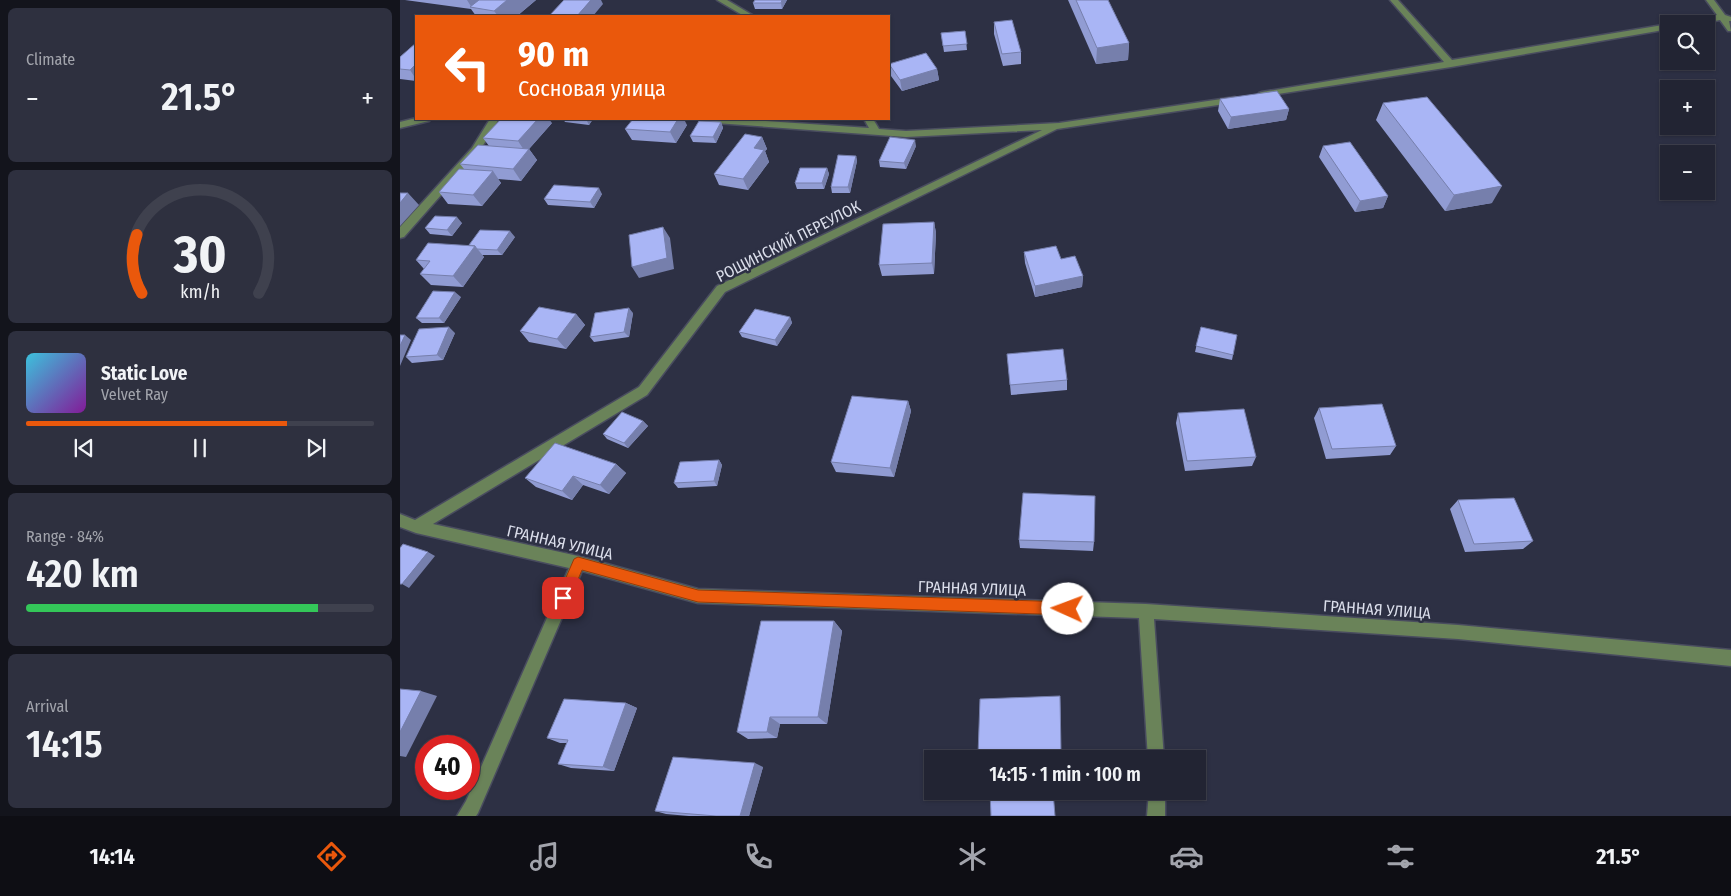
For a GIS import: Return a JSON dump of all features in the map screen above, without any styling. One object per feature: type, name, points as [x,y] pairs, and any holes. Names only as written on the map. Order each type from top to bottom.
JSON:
[{"type":"street","points":[[720,0],[748,15]]},
{"type":"street","points":[[1394,0],[1450,64]]},
{"type":"street","points":[[1710,0],[1731,30]]},
{"type":"street","points":[[1715,18],[1722,17],[1731,19]]},
{"type":"street","points":[[714,120],[906,134],[1059,126],[1245,98],[1660,28]]},
{"type":"street","points":[[400,125],[422,120]]},
{"type":"street","points":[[400,234],[476,150],[493,120]]},
{"type":"street","points":[[870,120],[876,133]]},
{"type":"street","name":"РОЩИНСКИЙ ПЕРЕУЛОК","points":[[416,527],[643,391],[721,289],[1059,126]]},
{"type":"street","name":"ГРАННАЯ УЛИЦА","points":[[400,520],[416,527],[578,563],[698,596],[1146,611],[1458,632],[1731,658]]},
{"type":"street","points":[[466,816],[472,807],[578,563]]},
{"type":"street","points":[[1146,611],[1155,750]]},
{"type":"street","points":[[1156,816],[1157,800]]},
{"type":"building","points":[[479,0],[507,0],[494,11],[470,7]]},
{"type":"building","points":[[564,0],[591,0],[578,15],[550,15]]},
{"type":"building","points":[[755,0],[782,0],[781,3],[753,3]]},
{"type":"building","points":[[1076,0],[1108,0],[1129,43],[1097,48]]},
{"type":"building","points":[[1012,20],[1021,52],[1002,54],[994,22]]},
{"type":"building","points":[[965,31],[967,44],[943,46],[941,33]]},
{"type":"building","points":[[415,44],[415,65],[410,70],[400,69],[400,57]]},
{"type":"building","points":[[926,53],[937,69],[900,80],[890,64]]},
{"type":"building","points":[[1277,91],[1289,109],[1231,117],[1220,99]]},
{"type":"building","points":[[1427,97],[1502,186],[1454,195],[1383,103]]},
{"type":"building","points":[[500,120],[537,120],[518,141],[483,138]]},
{"type":"building","points":[[632,120],[677,120],[670,132],[625,129]]},
{"type":"building","points":[[699,121],[721,122],[713,137],[690,136]]},
{"type":"building","points":[[745,134],[762,137],[754,148],[764,150],[743,179],[714,174]]},
{"type":"building","points":[[890,137],[915,140],[904,163],[879,161]]},
{"type":"building","points":[[1350,142],[1388,196],[1360,201],[1323,146]]},
{"type":"building","points":[[478,145],[529,149],[513,169],[460,164]]},
{"type":"building","points":[[838,155],[856,156],[848,187],[831,187]]},
{"type":"building","points":[[800,168],[827,168],[822,183],[795,183]]},
{"type":"building","points":[[459,169],[493,171],[473,195],[439,192]]},
{"type":"building","points":[[554,185],[599,188],[590,202],[544,199]]},
{"type":"building","points":[[400,193],[408,193],[400,203]]},
{"type":"building","points":[[435,216],[457,217],[447,230],[425,228]]},
{"type":"building","points":[[934,222],[932,263],[879,265],[883,224]]},
{"type":"building","points":[[663,227],[667,258],[632,267],[629,235]]},
{"type":"building","points":[[480,230],[510,231],[497,250],[477,249],[475,246],[469,245]]},
{"type":"building","points":[[428,243],[475,246],[453,276],[420,274],[430,261],[416,260]]},
{"type":"building","points":[[1056,246],[1061,259],[1075,256],[1083,276],[1035,286],[1024,252]]},
{"type":"building","points":[[433,291],[455,292],[439,318],[416,318]]},
{"type":"building","points":[[539,307],[576,314],[557,339],[520,331]]},
{"type":"building","points":[[629,308],[624,332],[590,337],[595,313]]},
{"type":"building","points":[[755,309],[790,317],[775,340],[739,332]]},
{"type":"building","points":[[449,327],[437,355],[406,357],[419,329]]},
{"type":"building","points":[[1201,327],[1237,335],[1233,355],[1196,346]]},
{"type":"building","points":[[400,335],[405,335],[400,346]]},
{"type":"building","points":[[1063,349],[1067,380],[1010,385],[1007,354]]},
{"type":"building","points":[[852,396],[908,401],[890,468],[831,462]]},
{"type":"building","points":[[1382,404],[1396,446],[1332,449],[1319,408]]},
{"type":"building","points":[[1244,409],[1256,457],[1187,461],[1178,413]]},
{"type":"building","points":[[622,412],[643,421],[624,443],[603,434]]},
{"type":"building","points":[[555,443],[616,464],[600,485],[573,476],[562,491],[525,478]]},
{"type":"building","points":[[719,460],[714,481],[674,483],[680,462]]},
{"type":"building","points":[[1023,493],[1095,496],[1094,542],[1019,540]]},
{"type":"building","points":[[1514,498],[1533,541],[1474,544],[1458,500]]},
{"type":"building","points":[[403,544],[428,552],[402,584],[400,584],[400,548]]},
{"type":"building","points":[[761,621],[834,621],[818,717],[770,717],[767,732],[737,732]]},
{"type":"building","points":[[400,689],[421,691],[400,732]]},
{"type":"building","points":[[1060,696],[1061,750],[978,750],[980,699]]},
{"type":"building","points":[[564,699],[626,703],[603,767],[558,764],[568,740],[547,738]]},
{"type":"building","points":[[673,757],[755,763],[740,816],[655,811]]},
{"type":"building","points":[[990,800],[1054,800],[1055,816],[991,816]]},
{"type":"route","points":[[563,598],[578,563],[698,596],[1068,609]]}]
